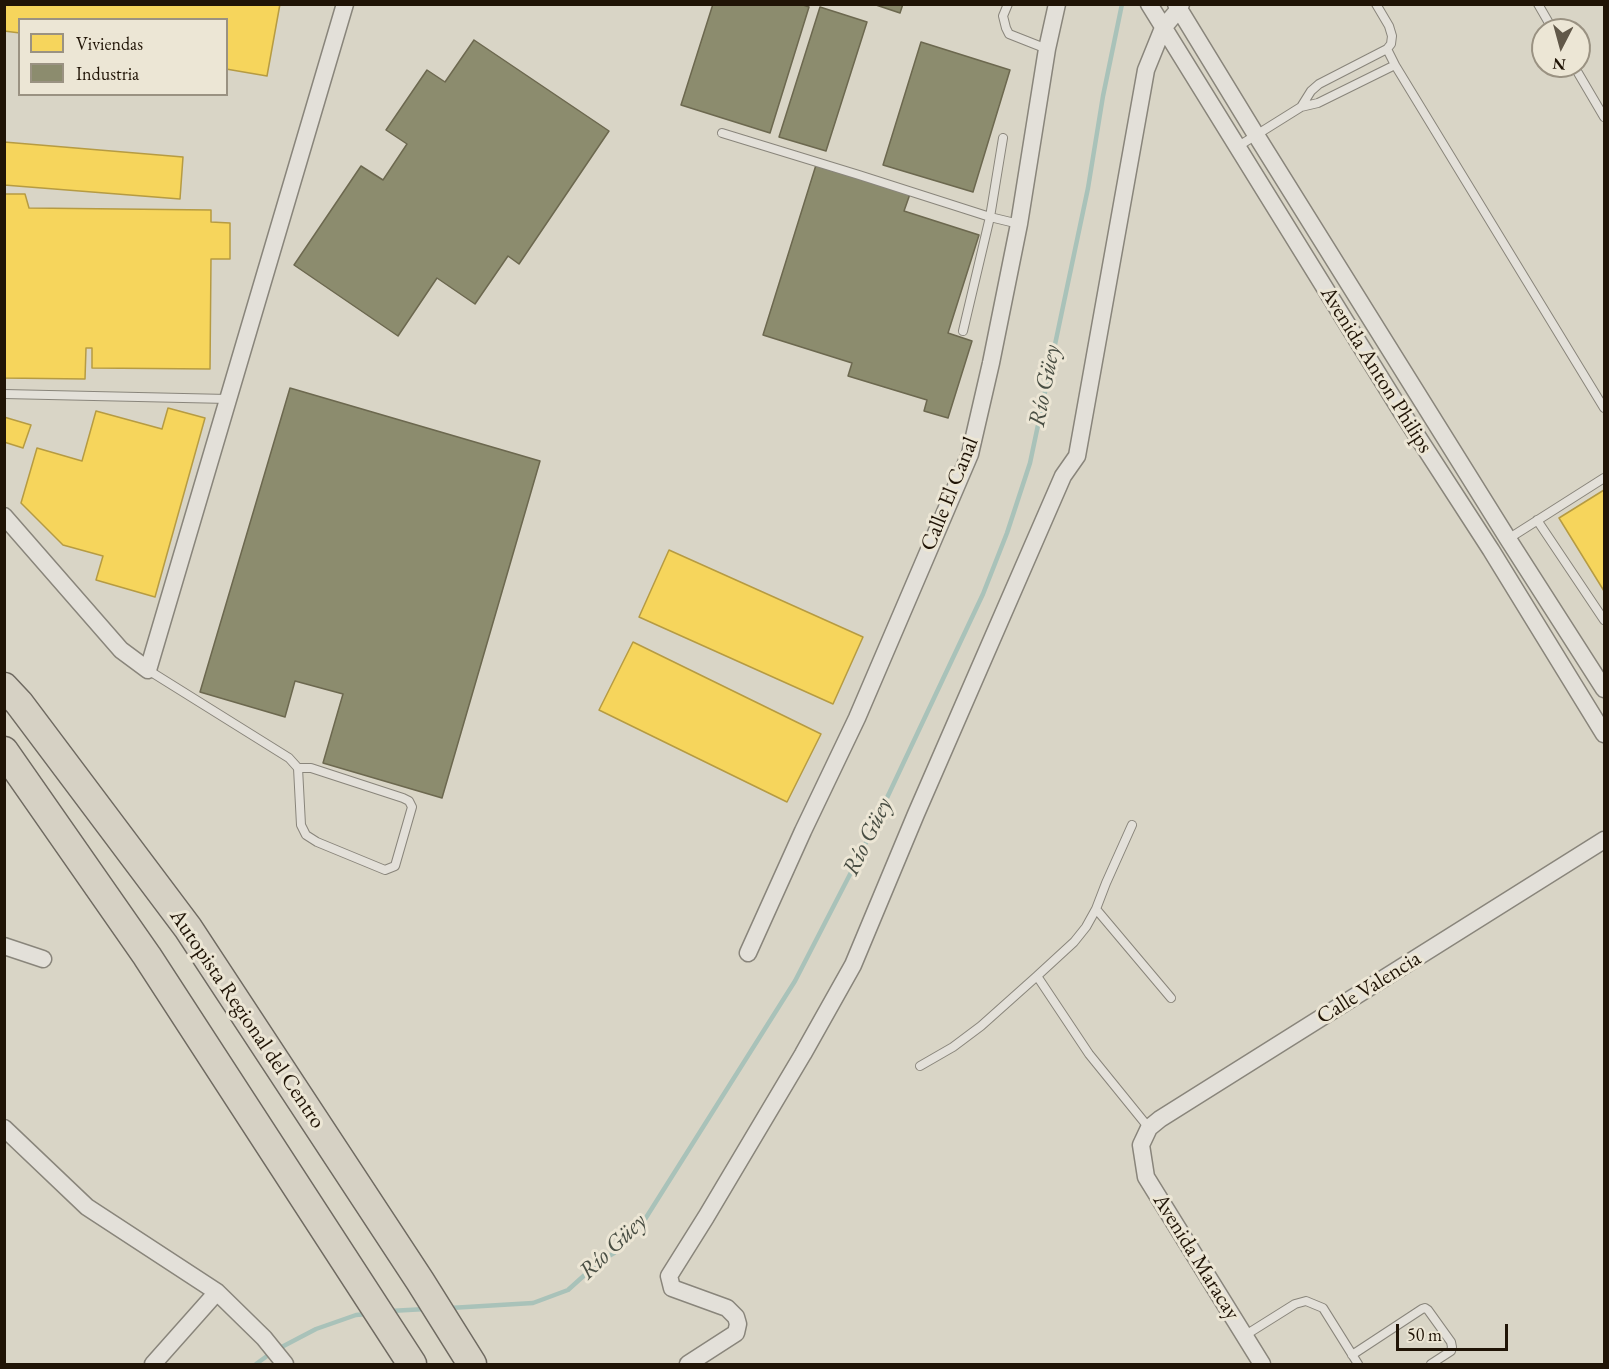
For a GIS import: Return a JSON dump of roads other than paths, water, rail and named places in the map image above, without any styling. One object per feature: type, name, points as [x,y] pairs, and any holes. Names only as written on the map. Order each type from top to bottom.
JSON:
[{"type":"highway","name":"Autopista Regional del Centro","points":[[4,687],[19,703],[188,928],[420,1281],[472,1365]]},
{"type":"highway","points":[[4,751],[147,956],[412,1365]]},
{"type":"street","points":[[4,516],[122,650],[148,670],[345,4]]},
{"type":"street","name":"Calle El Canal","points":[[748,953],[857,718],[970,454],[1019,224],[1047,49],[1058,4]]},
{"type":"street","name":"Avenida Anton Philips","points":[[1149,4],[1401,411],[1491,550],[1605,734]]},
{"type":"street","points":[[688,1365],[736,1334],[738,1324],[736,1317],[727,1308],[672,1288],[669,1276],[803,1054],[853,965],[916,814],[1064,476],[1077,456],[1146,70],[1163,28],[1179,6]]},
{"type":"street","name":"Avenida Anton Philips","points":[[1179,6],[1256,135],[1508,539],[1605,689]]},
{"type":"street","name":"Calle Valencia","points":[[1141,1145],[1149,1128],[1160,1119],[1605,840]]},
{"type":"street","points":[[4,946],[43,959]]},
{"type":"street","points":[[4,1128],[87,1207],[217,1292],[264,1338],[285,1365]]},
{"type":"street","name":"Avenida Maracay","points":[[1141,1145],[1146,1177],[1262,1365]]},
{"type":"street","points":[[153,1365],[217,1292]]},
{"type":"lane","points":[[1008,4],[1003,16],[1009,34],[1047,49]]},
{"type":"lane","points":[[1301,107],[1311,91],[1319,84],[1387,49],[1391,44],[1392,36],[1389,26],[1376,4]]},
{"type":"lane","points":[[1538,4],[1546,18]]},
{"type":"lane","points":[[1387,49],[1605,408]]},
{"type":"lane","points":[[1237,147],[1301,107],[1318,103],[1395,64]]},
{"type":"lane","points":[[1581,78],[1605,117]]},
{"type":"lane","points":[[722,133],[990,217],[1019,224]]},
{"type":"lane","points":[[963,331],[990,217],[1004,138]]},
{"type":"lane","points":[[4,394],[228,399]]},
{"type":"lane","points":[[1508,539],[1605,478]]},
{"type":"lane","points":[[1538,520],[1605,620]]},
{"type":"lane","points":[[148,670],[289,758],[298,768],[301,825],[306,835],[317,842],[385,870],[395,866],[412,807],[409,801],[311,768],[298,768]]},
{"type":"lane","points":[[920,1066],[953,1047],[981,1026],[1074,942],[1096,909],[1132,825]]},
{"type":"lane","points":[[1096,909],[1171,998]]},
{"type":"lane","points":[[1037,976],[1089,1054],[1149,1128]]},
{"type":"lane","points":[[1245,1336],[1294,1304],[1306,1301],[1323,1308],[1358,1365]]},
{"type":"lane","points":[[1352,1355],[1425,1308],[1451,1342],[1452,1347],[1451,1351],[1431,1365]]},
{"type":"waterway","name":"Río Güey","points":[[450,1308],[533,1303],[568,1290],[628,1240],[642,1224],[795,981],[861,853],[983,594],[1007,533],[1030,463],[1088,188],[1103,96],[1122,4]]},
{"type":"waterway","name":"Río Güey","points":[[390,1311],[426,1309]]},
{"type":"waterway","name":"Río Güey","points":[[256,1364],[274,1351],[316,1329],[356,1315],[367,1314]]}]
